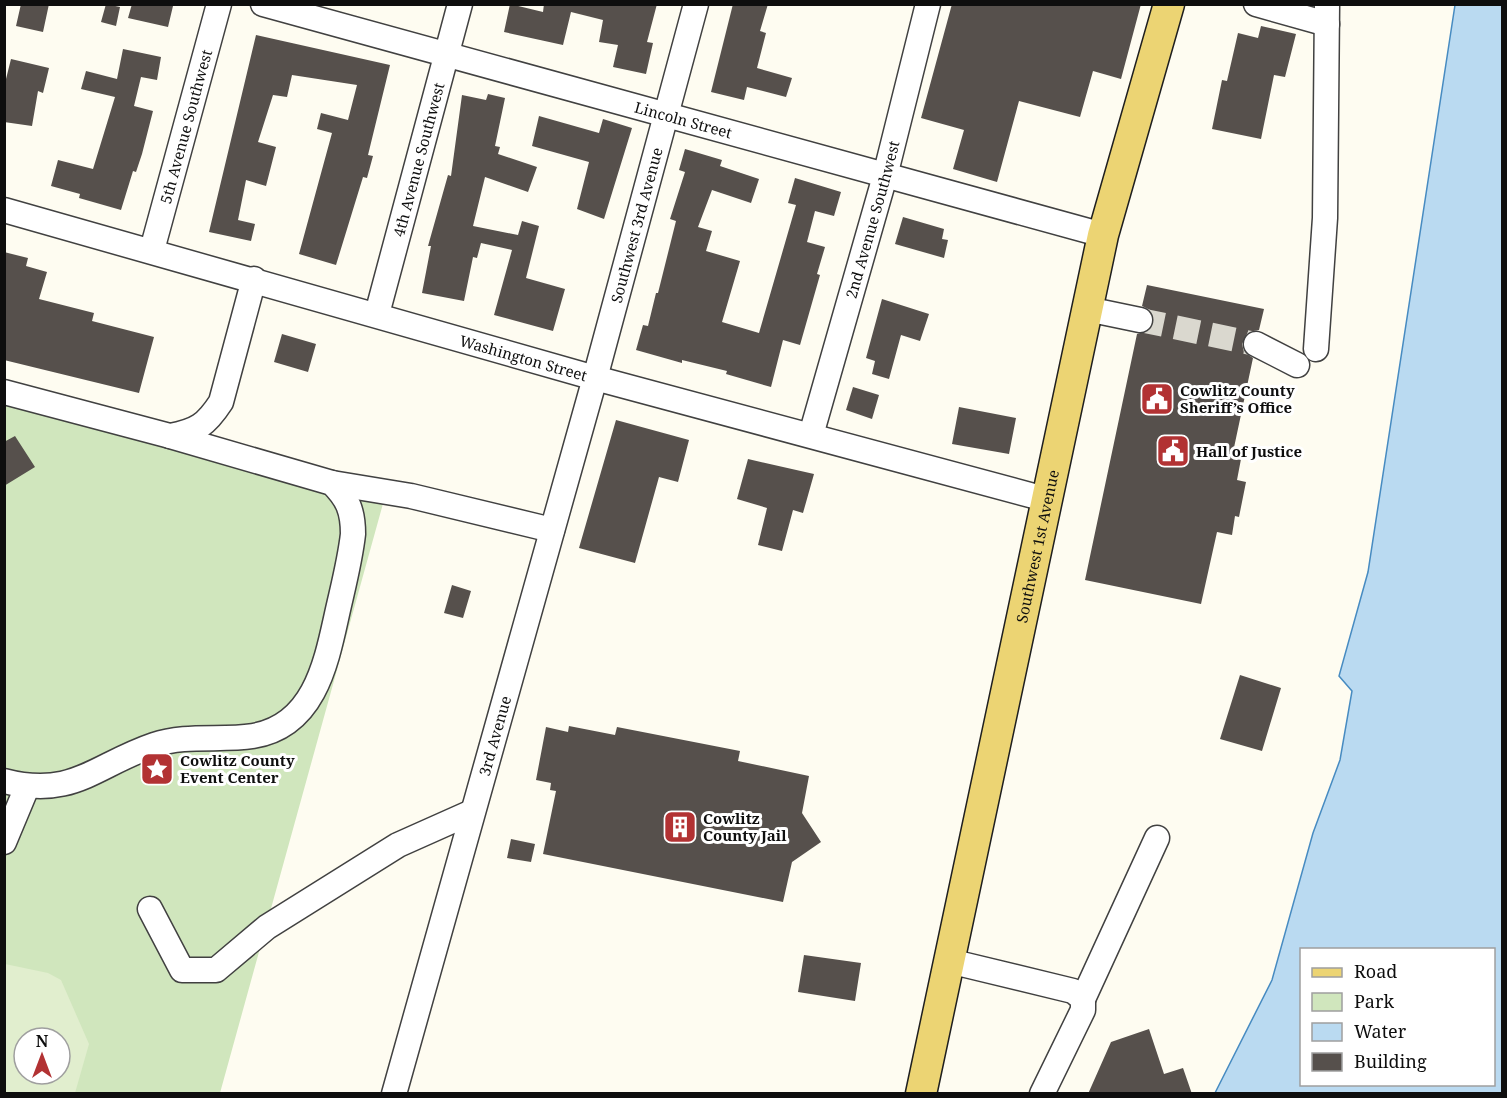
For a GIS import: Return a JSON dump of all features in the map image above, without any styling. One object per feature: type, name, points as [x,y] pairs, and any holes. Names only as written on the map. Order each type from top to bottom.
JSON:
[{"type":"main road","name":"Southwest 1st Avenue","points":[[921,1094],[1045,499],[1103,235],[1169,4]]},
{"type":"street","name":"5th Avenue Southwest","points":[[152,250],[219,4]]},
{"type":"street","name":"Lincoln Street","points":[[263,4],[667,117],[1103,235]]},
{"type":"street","name":"4th Avenue Southwest","points":[[377,314],[460,4]]},
{"type":"street","name":"Southwest 3rd Avenue","points":[[595,378],[696,4]]},
{"type":"street","name":"2nd Avenue Southwest","points":[[811,435],[885,176],[928,4]]},
{"type":"street","points":[[1256,4],[1327,14],[1325,218],[1316,349]]},
{"type":"street","name":"Washington Street","points":[[4,210],[152,250],[595,378],[1045,499]]},
{"type":"street","points":[[170,436],[193,431],[210,419],[221,402],[254,279]]},
{"type":"street","points":[[1087,309],[1140,320]]},
{"type":"street","points":[[1256,344],[1297,365]]},
{"type":"street","name":"3rd Avenue","points":[[394,1094],[595,378]]},
{"type":"street","points":[[4,392],[170,436],[332,483],[411,496],[552,530]]},
{"type":"street","points":[[4,842],[16,784],[55,787],[74,783],[156,744],[196,738],[253,736],[274,730],[294,716],[311,698],[325,670],[350,557],[353,515],[345,496],[332,483]]},
{"type":"street","points":[[150,909],[182,970],[216,970],[267,927],[388,852],[472,812]]},
{"type":"street","points":[[1042,1094],[1083,1010],[1083,999],[1157,838]]},
{"type":"street","points":[[949,961],[1073,991],[1083,999]]},
{"type":"green space","name":"Cowlitz County Event Center","points":[[4,396],[384,500],[220,1093],[5,1093]]},
{"type":"green space","points":[[5,964],[48,973],[61,980],[89,1044],[75,1093],[5,1093]]},
{"type":"water","points":[[1455,5],[1502,5],[1502,1093],[1215,1093],[1272,980],[1313,833],[1340,760],[1352,691],[1339,676],[1368,572]]},
{"type":"building","points":[[21,4],[49,4],[43,32],[16,26]]},
{"type":"building","points":[[106,4],[120,7],[116,26],[101,22]]},
{"type":"building","points":[[132,4],[173,6],[168,27],[128,18]]},
{"type":"building","points":[[510,4],[543,12],[544,4],[657,4],[647,42],[653,43],[646,74],[613,67],[618,45],[599,42],[603,20],[571,12],[563,45],[504,32]]},
{"type":"building","points":[[733,4],[768,4],[760,31],[766,33],[757,68],[792,78],[786,97],[747,87],[744,100],[711,92]]},
{"type":"building","points":[[952,4],[1141,4],[1121,79],[1093,71],[1080,117],[1019,101],[997,182],[953,169],[964,130],[921,118]]},
{"type":"building","points":[[1261,26],[1296,34],[1285,77],[1274,75],[1261,139],[1212,129],[1222,80],[1227,81],[1238,33],[1258,38]]},
{"type":"building","points":[[256,35],[390,65],[368,155],[373,156],[367,178],[363,177],[336,265],[299,254],[332,133],[317,129],[321,113],[348,120],[357,85],[292,75],[287,97],[273,95],[258,142],[276,147],[266,186],[246,180],[238,220],[255,224],[251,241],[209,232]]},
{"type":"building","points":[[123,49],[161,57],[157,80],[141,77],[134,106],[153,111],[142,154],[136,172],[133,171],[121,210],[79,198],[80,194],[51,186],[58,160],[93,169],[115,97],[81,89],[86,71],[117,79]]},
{"type":"building","points":[[11,59],[49,68],[43,93],[38,91],[32,126],[4,122],[4,87]]},
{"type":"building","points":[[488,94],[505,98],[495,146],[500,147],[498,154],[537,167],[528,192],[485,177],[473,226],[518,235],[522,221],[539,226],[526,278],[565,289],[553,331],[494,315],[512,250],[481,243],[477,258],[473,257],[464,301],[422,293],[431,246],[428,246],[448,175],[451,176],[462,95],[486,100]]},
{"type":"building","points":[[539,116],[599,133],[603,119],[632,128],[604,219],[577,209],[589,162],[532,146]]},
{"type":"building","points":[[685,149],[722,160],[720,166],[759,179],[751,203],[712,190],[698,227],[712,231],[706,251],[740,261],[722,322],[759,333],[796,205],[788,203],[795,178],[841,192],[834,216],[815,211],[807,242],[825,247],[817,274],[820,275],[800,345],[783,340],[771,387],[726,374],[727,371],[682,360],[682,363],[636,350],[643,325],[648,326],[676,221],[670,219],[685,172],[679,170]]},
{"type":"building","points":[[903,217],[944,229],[942,239],[948,240],[944,258],[895,244]]},
{"type":"building","points":[[4,252],[28,258],[26,266],[47,272],[39,299],[94,313],[92,321],[154,337],[139,393],[4,360]]},
{"type":"building","name":"Hall of Justice","points":[[1147,285],[1264,309],[1259,330],[1248,332],[1242,344],[1244,352],[1253,358],[1232,457],[1241,459],[1237,480],[1246,482],[1239,517],[1235,516],[1232,535],[1217,532],[1201,604],[1085,580],[1137,334],[1150,330],[1154,322],[1150,310],[1142,306]]},
{"type":"building","points":[[882,299],[929,314],[920,341],[901,335],[889,379],[872,374],[875,361],[866,358]]},
{"type":"building","points":[[282,334],[316,344],[308,372],[274,362]]},
{"type":"building","points":[[853,387],[879,395],[872,419],[846,410]]},
{"type":"building","points":[[959,407],[1016,418],[1009,454],[952,444]]},
{"type":"building","points":[[616,420],[689,440],[678,482],[659,477],[635,563],[579,548]]},
{"type":"building","points":[[15,436],[35,467],[4,486],[4,442]]},
{"type":"building","points":[[748,459],[814,474],[803,513],[793,510],[782,551],[758,545],[767,508],[737,499]]},
{"type":"building","points":[[452,585],[471,591],[463,618],[444,613]]},
{"type":"building","points":[[1240,675],[1281,688],[1262,751],[1220,739]]},
{"type":"building","name":"Cowlitz County Jail","points":[[569,726],[615,735],[617,727],[740,751],[738,761],[809,776],[802,813],[821,842],[792,862],[783,902],[543,854],[556,791],[550,790],[551,783],[536,780],[546,727],[568,732]]},
{"type":"building","points":[[511,839],[535,844],[531,862],[507,858]]},
{"type":"building","points":[[804,955],[861,963],[855,1001],[798,992]]},
{"type":"building","points":[[1149,1029],[1164,1074],[1183,1068],[1192,1094],[1088,1094],[1111,1042]]},
{"type":"tunnel","points":[[1140,320],[1256,344]]},
{"type":"place","name":"Cowlitz County Sheriff’s Office","points":[[1157,399]]},
{"type":"place","name":"Hall of Justice","points":[[1173,451]]},
{"type":"place","name":"Cowlitz County Event Center","points":[[157,769]]},
{"type":"place","name":"Cowlitz County Jail","points":[[680,827]]}]
